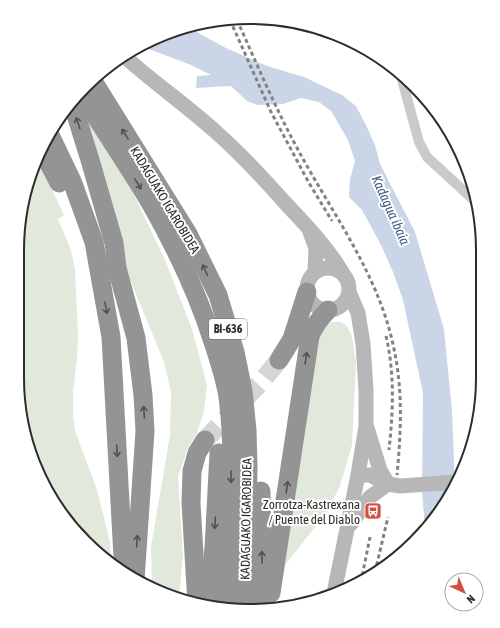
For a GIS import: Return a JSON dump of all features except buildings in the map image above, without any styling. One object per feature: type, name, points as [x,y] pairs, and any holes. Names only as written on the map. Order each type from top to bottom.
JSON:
[{"type":"highway","name":"KADAGUAKO IGAROBIDEA","points":[[95,85],[188,234],[218,295],[235,352],[243,391],[247,430],[248,491],[244,604]]},
{"type":"highway","name":"KADAGUAKO IGAROBIDEA","points":[[84,97],[166,231],[199,300],[220,364],[228,395],[231,431],[231,523],[226,603]]},
{"type":"highway","points":[[74,108],[114,243],[108,269]]},
{"type":"highway","points":[[58,130],[72,159],[103,240],[108,269],[123,566]]},
{"type":"highway","points":[[52,140],[72,181],[94,242],[108,269],[136,338],[145,431],[135,573]]},
{"type":"highway","points":[[45,157],[61,187],[84,246],[108,269]]},
{"type":"highway","points":[[279,360],[292,339],[307,292]]},
{"type":"highway","points":[[218,295],[233,318],[251,385],[261,492],[261,604]]},
{"type":"highway","points":[[270,603],[310,336],[313,328],[321,317],[331,310]]},
{"type":"highway","points":[[209,330],[217,394],[220,442],[214,548],[209,600]]},
{"type":"highway","points":[[197,597],[191,503],[192,471],[197,453],[205,440]]},
{"type":"street","points":[[128,60],[215,131],[251,165],[307,226],[332,256],[347,278],[349,292],[358,312],[363,344],[366,390],[366,426],[358,475],[335,587]]},
{"type":"street","points":[[403,84],[419,142],[427,157],[468,193]]},
{"type":"street","points":[[307,226],[316,248],[315,272]]},
{"type":"street","points":[[342,272],[336,268],[321,268],[310,277],[307,284],[307,292],[312,303],[322,309],[331,310],[345,316],[354,324],[361,335]]},
{"type":"street","points":[[331,310],[344,303],[349,292]]},
{"type":"street","points":[[366,426],[380,470],[394,485]]},
{"type":"street","points":[[358,475],[370,475],[394,485]]},
{"type":"street","points":[[347,530],[370,497],[394,485],[451,482]]},
{"type":"shaded area","points":[[79,104],[126,178],[165,260],[192,329],[207,385],[204,411],[197,433],[187,450],[178,477],[183,555],[180,593],[152,582],[151,547],[170,435],[171,392],[164,362],[124,265]]},
{"type":"shaded area","points":[[41,165],[64,215],[58,219],[71,250],[75,269],[78,335],[73,392],[73,416],[75,431],[97,490],[110,542],[111,556],[90,538],[62,504],[41,464],[28,422],[24,393],[24,235],[28,206]]},
{"type":"shaded area","points":[[331,322],[341,322],[347,326],[352,336],[356,363],[352,445],[340,486],[326,513],[285,565],[316,345],[323,330]]},
{"type":"water","name":"Kadagua ibaia","points":[[195,31],[226,48],[267,66],[304,77],[342,95],[356,106],[366,125],[375,145],[380,164],[415,232],[444,329],[452,411],[455,474],[438,504],[424,522],[422,491],[423,393],[403,300],[393,272],[381,245],[362,210],[349,197],[350,179],[355,161],[348,140],[331,111],[319,102],[301,98],[283,104],[257,105],[247,101],[231,86],[196,88],[197,76],[211,75],[191,65],[147,48],[177,36]]},
{"type":"tunnel","points":[[205,440],[262,381],[279,360]]},
{"type":"railway","points":[[232,24],[271,112],[309,183],[332,221]]},
{"type":"railway","points":[[239,24],[288,131],[366,269],[387,321],[394,349],[399,380],[400,427],[397,475]]},
{"type":"railway","points":[[386,336],[392,379],[389,450]]},
{"type":"railway","points":[[377,566],[388,517]]},
{"type":"railway","points":[[363,574],[370,537]]},
{"type":"place","name":"Zorrotza-Kastrexana / Puente del Diablo","points":[[373,511]]}]
